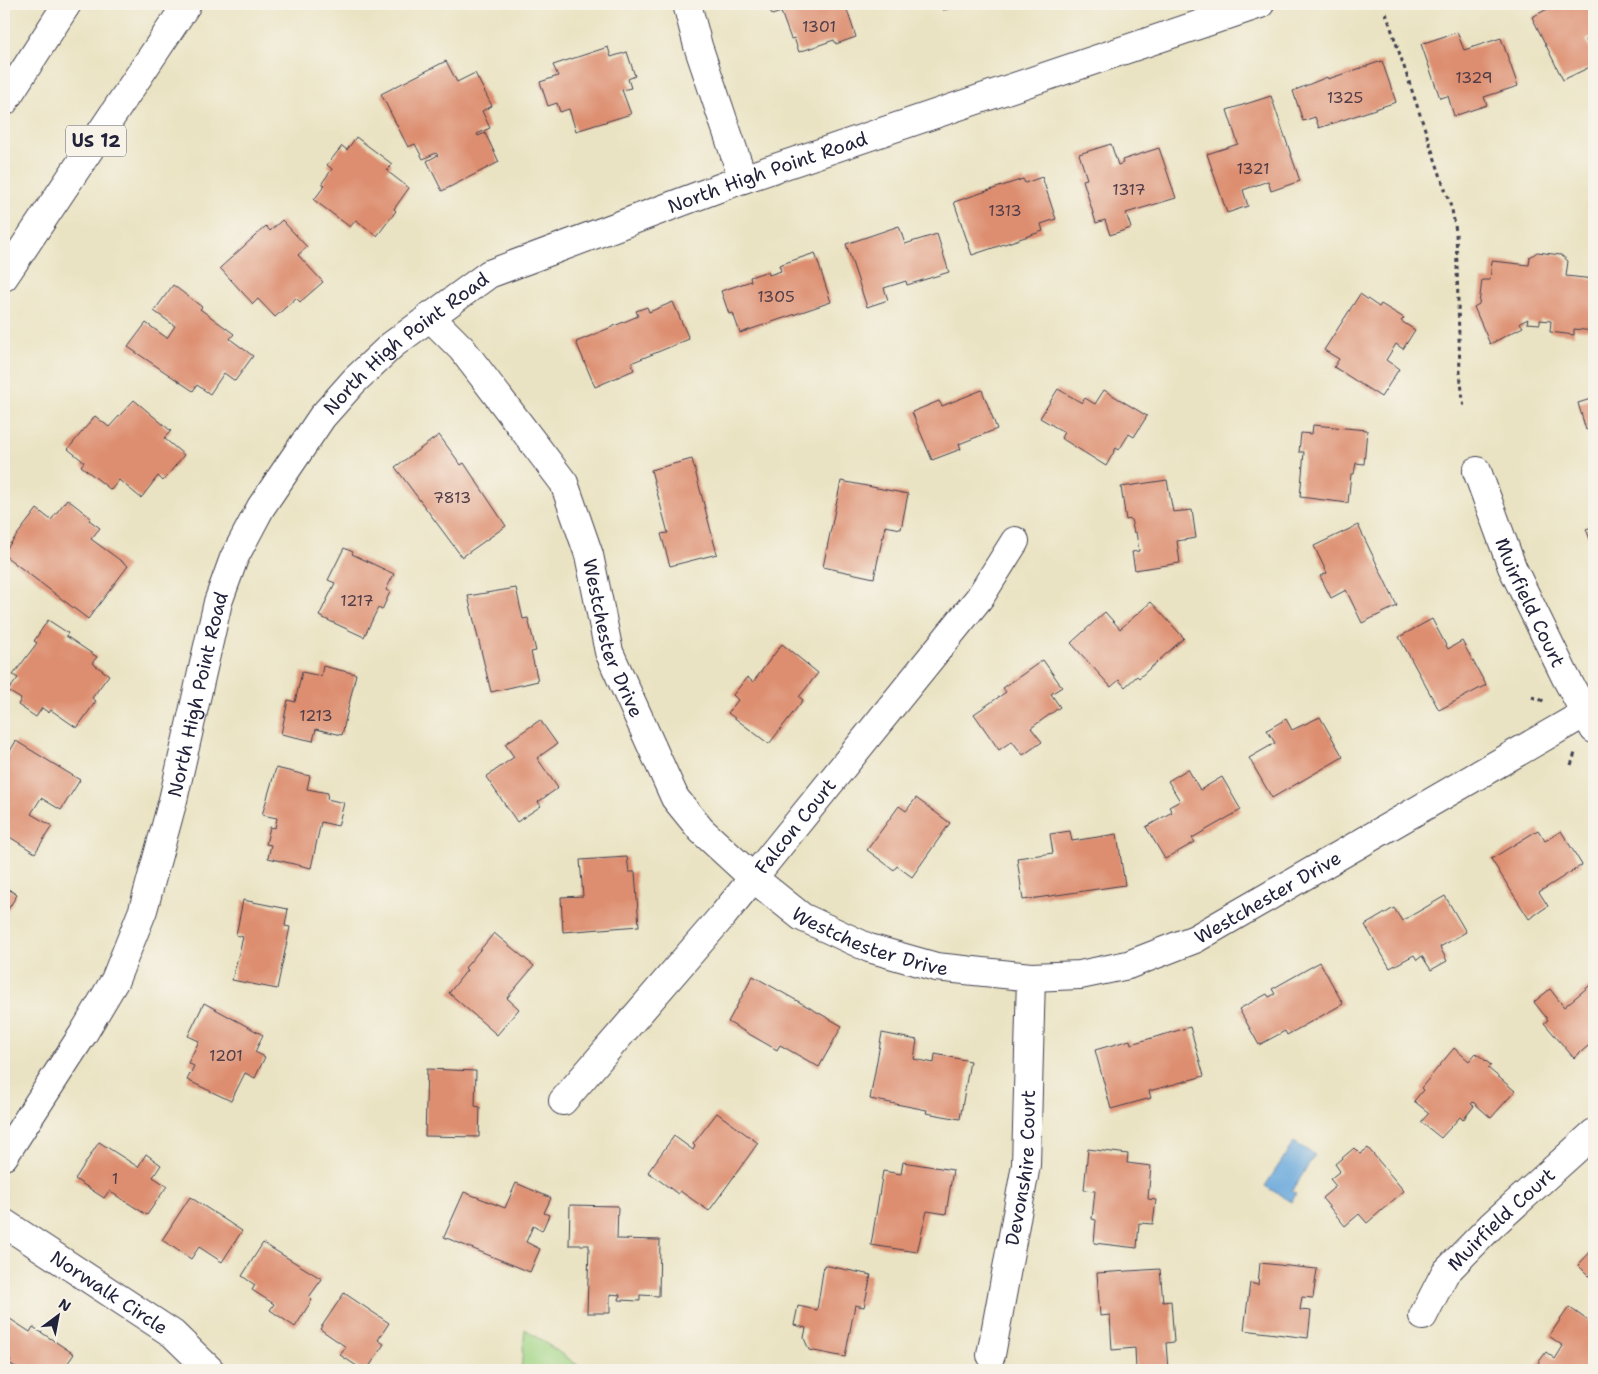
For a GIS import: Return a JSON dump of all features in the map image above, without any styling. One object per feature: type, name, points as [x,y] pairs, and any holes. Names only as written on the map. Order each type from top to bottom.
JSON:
[{"type":"main road","points":[[4,102],[67,4]]},
{"type":"main road","name":"US 12","points":[[4,277],[187,4]]},
{"type":"main road","points":[[687,4],[698,46],[743,179]]},
{"type":"main road","name":"North High Point Road","points":[[4,1156],[83,1034],[115,980],[143,910],[173,800],[218,602],[234,558],[261,507],[322,416],[354,380],[392,345],[429,316],[489,274],[743,179],[1260,4]]},
{"type":"main road","name":"Westchester Drive","points":[[429,316],[462,349],[564,483],[589,555],[609,652],[676,798],[701,830],[752,877],[802,917],[869,948],[936,968],[1030,977],[1080,974],[1128,964],[1194,938],[1591,717]]},
{"type":"main road","name":"Muirfield Court","points":[[1477,471],[1512,567],[1591,717]]},
{"type":"main road","name":"Falcon Court","points":[[562,1101],[724,914],[980,597],[1015,541]]},
{"type":"main road","name":"Devonshire Court","points":[[991,1355],[1026,1165],[1030,977]]},
{"type":"main road","name":"Muirfield Court","points":[[1423,1316],[1445,1273],[1491,1226],[1594,1133]]},
{"type":"main road","name":"Norwalk Circle","points":[[4,1223],[173,1334],[210,1370]]},
{"type":"path","points":[[1386,13],[1452,210],[1456,231],[1460,373],[1464,409]]},
{"type":"path","points":[[1532,697],[1544,702]]},
{"type":"path","points":[[1571,765],[1575,753]]},
{"type":"green space","points":[[525,1329],[585,1370],[521,1370]]},
{"type":"water","points":[[1294,1142],[1315,1155],[1292,1191],[1296,1194],[1291,1202],[1265,1186]]},
{"type":"building","points":[[768,4],[845,4],[856,37],[836,44],[834,40],[799,52],[794,38],[791,39],[781,12],[772,15]]},
{"type":"building","points":[[941,4],[968,4],[943,10]]},
{"type":"building","points":[[1557,4],[1594,4],[1594,36],[1586,40],[1594,57],[1594,65],[1563,80],[1532,17]]},
{"type":"building","points":[[1457,32],[1464,50],[1501,38],[1518,86],[1484,97],[1487,105],[1454,116],[1448,96],[1440,98],[1421,44]]},
{"type":"building","points":[[608,47],[611,57],[627,52],[635,76],[628,79],[631,88],[622,90],[631,114],[576,131],[569,109],[560,112],[557,103],[548,106],[540,82],[558,76],[553,65]]},
{"type":"building","points":[[446,61],[457,82],[475,73],[492,106],[482,111],[490,128],[477,134],[478,136],[485,133],[499,162],[442,191],[427,161],[438,155],[436,153],[423,159],[415,144],[408,147],[381,94]]},
{"type":"building","points":[[1382,61],[1396,102],[1319,128],[1315,117],[1303,121],[1293,91],[1327,77],[1328,79]]},
{"type":"building","points":[[1271,96],[1300,181],[1271,191],[1268,181],[1243,190],[1248,206],[1227,213],[1207,154],[1238,144],[1227,110]]},
{"type":"building","points":[[356,137],[392,164],[387,171],[409,188],[394,209],[396,211],[377,236],[356,220],[350,227],[314,200],[325,185],[322,183],[332,169],[327,165],[342,146],[347,150]]},
{"type":"building","points":[[1111,144],[1118,165],[1123,163],[1122,160],[1159,148],[1176,198],[1126,213],[1131,228],[1110,235],[1105,220],[1096,223],[1083,180],[1087,179],[1079,154]]},
{"type":"building","points":[[1042,177],[1056,219],[1041,224],[1043,231],[972,255],[954,202],[1023,179],[1025,183]]},
{"type":"building","points":[[282,220],[307,247],[298,255],[323,282],[300,302],[296,298],[275,317],[258,299],[253,304],[220,268],[266,226],[270,231]]},
{"type":"building","points":[[899,226],[905,244],[937,234],[949,272],[907,285],[906,281],[884,288],[888,300],[867,307],[846,244]]},
{"type":"building","points":[[1537,252],[1561,255],[1568,261],[1566,276],[1594,279],[1594,331],[1574,329],[1574,335],[1550,332],[1551,321],[1540,320],[1540,324],[1527,323],[1528,319],[1520,323],[1523,327],[1490,344],[1474,307],[1479,304],[1482,280],[1490,280],[1492,261],[1529,265],[1530,257]]},
{"type":"building","points":[[815,253],[831,302],[740,333],[733,313],[729,314],[721,291],[751,281],[750,277],[768,271],[769,275],[781,271],[779,265]]},
{"type":"building","points":[[173,285],[202,307],[200,309],[234,334],[230,339],[253,356],[235,381],[224,373],[210,394],[197,385],[193,391],[128,347],[146,323],[167,338],[175,326],[154,311]]},
{"type":"building","points":[[1360,294],[1379,307],[1381,304],[1404,318],[1401,321],[1415,330],[1403,349],[1396,344],[1386,360],[1399,369],[1381,397],[1334,367],[1339,359],[1324,350]]},
{"type":"building","points":[[673,302],[689,339],[631,363],[634,370],[595,387],[576,342],[638,316],[636,311],[647,307],[649,312]]},
{"type":"building","points":[[1058,389],[1082,403],[1085,398],[1095,404],[1104,390],[1147,416],[1134,437],[1129,434],[1119,450],[1116,448],[1106,466],[1061,438],[1064,432],[1040,418]]},
{"type":"building","points":[[982,390],[997,429],[959,444],[961,449],[932,460],[912,412],[939,401],[942,406]]},
{"type":"building","points":[[1594,398],[1594,427],[1586,430],[1578,403]]},
{"type":"building","points":[[134,400],[171,431],[164,438],[184,455],[163,481],[158,476],[141,498],[119,480],[111,490],[81,466],[84,462],[68,449],[95,416],[109,427]]},
{"type":"building","points":[[1313,425],[1367,430],[1364,464],[1356,463],[1354,474],[1351,474],[1348,503],[1300,497],[1304,452],[1299,452],[1301,433],[1312,434]]},
{"type":"building","points":[[439,435],[461,465],[464,463],[506,526],[462,557],[395,467]]},
{"type":"building","points":[[692,459],[717,554],[670,566],[661,534],[668,533],[651,470]]},
{"type":"building","points":[[1167,480],[1173,512],[1192,510],[1196,538],[1177,541],[1180,563],[1135,570],[1132,552],[1139,551],[1136,532],[1134,533],[1131,519],[1126,520],[1121,487]]},
{"type":"building","points":[[841,481],[908,494],[901,529],[885,526],[874,578],[823,567]]},
{"type":"building","points":[[67,499],[91,518],[89,520],[100,528],[91,539],[128,566],[88,619],[4,555],[4,552],[37,509],[51,520]]},
{"type":"building","points":[[1358,525],[1397,606],[1362,623],[1346,590],[1331,598],[1320,576],[1327,573],[1314,546]]},
{"type":"building","points":[[1594,526],[1594,550],[1586,529]]},
{"type":"building","points":[[344,548],[353,552],[352,554],[394,574],[386,590],[390,592],[382,610],[378,608],[364,637],[319,616],[335,583],[328,580]]},
{"type":"building","points":[[516,588],[523,619],[528,618],[536,651],[531,652],[538,681],[491,692],[468,596]]},
{"type":"building","points":[[1151,602],[1184,638],[1139,678],[1137,676],[1125,687],[1119,680],[1111,687],[1071,643],[1105,612],[1120,629]]},
{"type":"building","points":[[1432,619],[1448,649],[1462,641],[1486,685],[1439,710],[1399,637]]},
{"type":"building","points":[[48,620],[68,633],[66,636],[97,657],[92,663],[109,675],[92,698],[96,701],[77,728],[51,710],[49,713],[42,708],[36,717],[18,705],[21,699],[8,691],[18,678],[13,675],[37,643],[34,641]]},
{"type":"building","points":[[782,644],[818,673],[799,697],[803,700],[769,744],[728,713],[738,700],[733,695],[747,677],[753,682]]},
{"type":"building","points":[[1043,660],[1062,687],[1051,694],[1060,707],[1031,728],[1042,742],[1023,755],[1012,741],[999,750],[974,714],[1006,692],[1003,688]]},
{"type":"building","points":[[323,666],[356,674],[342,735],[316,729],[313,741],[281,734],[288,700],[295,702],[302,672],[321,676]]},
{"type":"building","points":[[1320,717],[1343,757],[1272,798],[1249,758],[1275,743],[1267,730],[1286,719],[1292,730]]},
{"type":"building","points":[[540,720],[557,744],[537,758],[558,788],[538,802],[541,806],[517,822],[486,777],[514,757],[505,744]]},
{"type":"building","points":[[16,741],[80,780],[61,810],[41,798],[31,814],[52,826],[35,853],[8,836],[6,840],[4,838],[4,761]]},
{"type":"building","points":[[276,768],[310,776],[307,789],[328,793],[327,799],[344,803],[338,826],[321,822],[311,868],[268,858],[271,845],[266,844],[270,827],[275,828],[277,818],[262,815]]},
{"type":"building","points":[[1188,769],[1200,790],[1222,777],[1241,810],[1192,838],[1195,842],[1165,859],[1146,827],[1172,812],[1169,807],[1180,801],[1168,781]]},
{"type":"building","points":[[916,798],[950,823],[912,877],[897,866],[894,870],[867,850],[899,806],[906,811]]},
{"type":"building","points":[[1538,830],[1545,841],[1561,831],[1582,865],[1539,892],[1548,906],[1529,919],[1491,859]]},
{"type":"building","points":[[1070,831],[1072,841],[1117,834],[1125,885],[1023,900],[1017,858],[1053,853],[1050,834]]},
{"type":"building","points":[[627,857],[629,872],[635,872],[639,926],[563,932],[561,897],[583,896],[580,860]]},
{"type":"building","points":[[4,886],[17,895],[4,916]]},
{"type":"building","points":[[1445,896],[1466,932],[1440,947],[1447,961],[1431,970],[1422,956],[1417,960],[1414,955],[1390,968],[1365,925],[1394,908],[1402,921]]},
{"type":"building","points":[[243,900],[288,909],[285,926],[290,927],[277,989],[232,980],[243,937],[236,935]]},
{"type":"building","points":[[494,933],[534,966],[507,998],[519,1009],[497,1035],[449,993],[467,970],[465,968]]},
{"type":"building","points":[[1320,962],[1343,1004],[1287,1035],[1285,1031],[1259,1045],[1239,1009],[1267,994],[1269,997],[1275,994],[1272,989]]},
{"type":"building","points":[[753,976],[842,1026],[819,1067],[780,1045],[777,1050],[728,1022]]},
{"type":"building","points":[[1594,982],[1594,1041],[1574,1058],[1544,1023],[1548,1020],[1534,1002],[1550,989],[1564,1007]]},
{"type":"building","points":[[204,1003],[263,1035],[255,1052],[265,1057],[255,1078],[245,1073],[231,1101],[187,1080],[194,1066],[188,1063],[199,1041],[188,1036]]},
{"type":"building","points":[[1190,1027],[1204,1076],[1149,1091],[1151,1098],[1111,1109],[1095,1050],[1130,1040],[1131,1044]]},
{"type":"building","points":[[882,1033],[917,1040],[914,1059],[934,1063],[935,1054],[970,1061],[960,1119],[926,1113],[927,1110],[870,1099]]},
{"type":"building","points":[[1454,1048],[1469,1061],[1476,1053],[1491,1065],[1488,1068],[1515,1091],[1491,1118],[1473,1102],[1471,1104],[1474,1106],[1463,1120],[1460,1117],[1441,1138],[1421,1122],[1429,1113],[1414,1101],[1423,1090],[1421,1088]]},
{"type":"building","points":[[427,1069],[476,1071],[475,1106],[480,1107],[479,1137],[425,1136]]},
{"type":"building","points":[[717,1113],[758,1143],[709,1211],[680,1191],[678,1194],[648,1172],[674,1136],[693,1150],[695,1146],[693,1144]]},
{"type":"building","points":[[99,1142],[138,1167],[146,1154],[161,1165],[153,1177],[167,1186],[147,1215],[109,1191],[104,1198],[75,1179]]},
{"type":"building","points":[[1354,1148],[1360,1154],[1368,1148],[1404,1191],[1367,1223],[1359,1214],[1345,1226],[1322,1198],[1336,1186],[1330,1179],[1340,1171],[1335,1164]]},
{"type":"building","points":[[1088,1149],[1128,1154],[1127,1163],[1151,1166],[1148,1199],[1156,1200],[1153,1224],[1139,1223],[1137,1248],[1094,1243],[1096,1220],[1092,1219],[1095,1191],[1084,1190]]},
{"type":"building","points":[[903,1162],[953,1170],[946,1214],[927,1211],[917,1252],[871,1245],[883,1171],[901,1174]]},
{"type":"building","points":[[516,1183],[551,1198],[544,1213],[549,1215],[542,1231],[533,1226],[526,1242],[540,1249],[530,1272],[444,1237],[464,1192],[505,1208]]},
{"type":"building","points":[[190,1197],[242,1231],[222,1262],[199,1247],[191,1259],[162,1240]]},
{"type":"building","points":[[570,1205],[618,1206],[617,1239],[660,1240],[659,1296],[640,1295],[640,1301],[619,1300],[620,1295],[610,1294],[610,1313],[587,1313],[589,1245],[569,1245]]},
{"type":"building","points":[[263,1243],[322,1279],[309,1297],[312,1300],[295,1327],[270,1310],[274,1304],[252,1290],[255,1285],[242,1276]]},
{"type":"building","points":[[1594,1248],[1594,1281],[1578,1265]]},
{"type":"building","points":[[1260,1263],[1317,1269],[1313,1298],[1302,1297],[1300,1310],[1311,1311],[1308,1338],[1244,1330],[1250,1283],[1258,1285]]},
{"type":"building","points":[[824,1265],[871,1275],[864,1307],[855,1305],[845,1357],[809,1350],[804,1338],[806,1328],[794,1325],[798,1306],[817,1310]]},
{"type":"building","points":[[1160,1269],[1163,1302],[1171,1301],[1174,1342],[1166,1343],[1168,1370],[1136,1370],[1135,1348],[1112,1350],[1110,1315],[1100,1316],[1097,1273]]},
{"type":"building","points":[[344,1293],[389,1323],[378,1340],[384,1344],[367,1370],[363,1370],[340,1355],[346,1347],[320,1329]]},
{"type":"building","points":[[1569,1307],[1594,1325],[1594,1370],[1533,1370],[1546,1352],[1555,1359],[1563,1346],[1549,1336]]},
{"type":"building","points":[[4,1315],[30,1332],[33,1327],[74,1354],[63,1370],[20,1370],[9,1363],[11,1360],[4,1356]]}]
